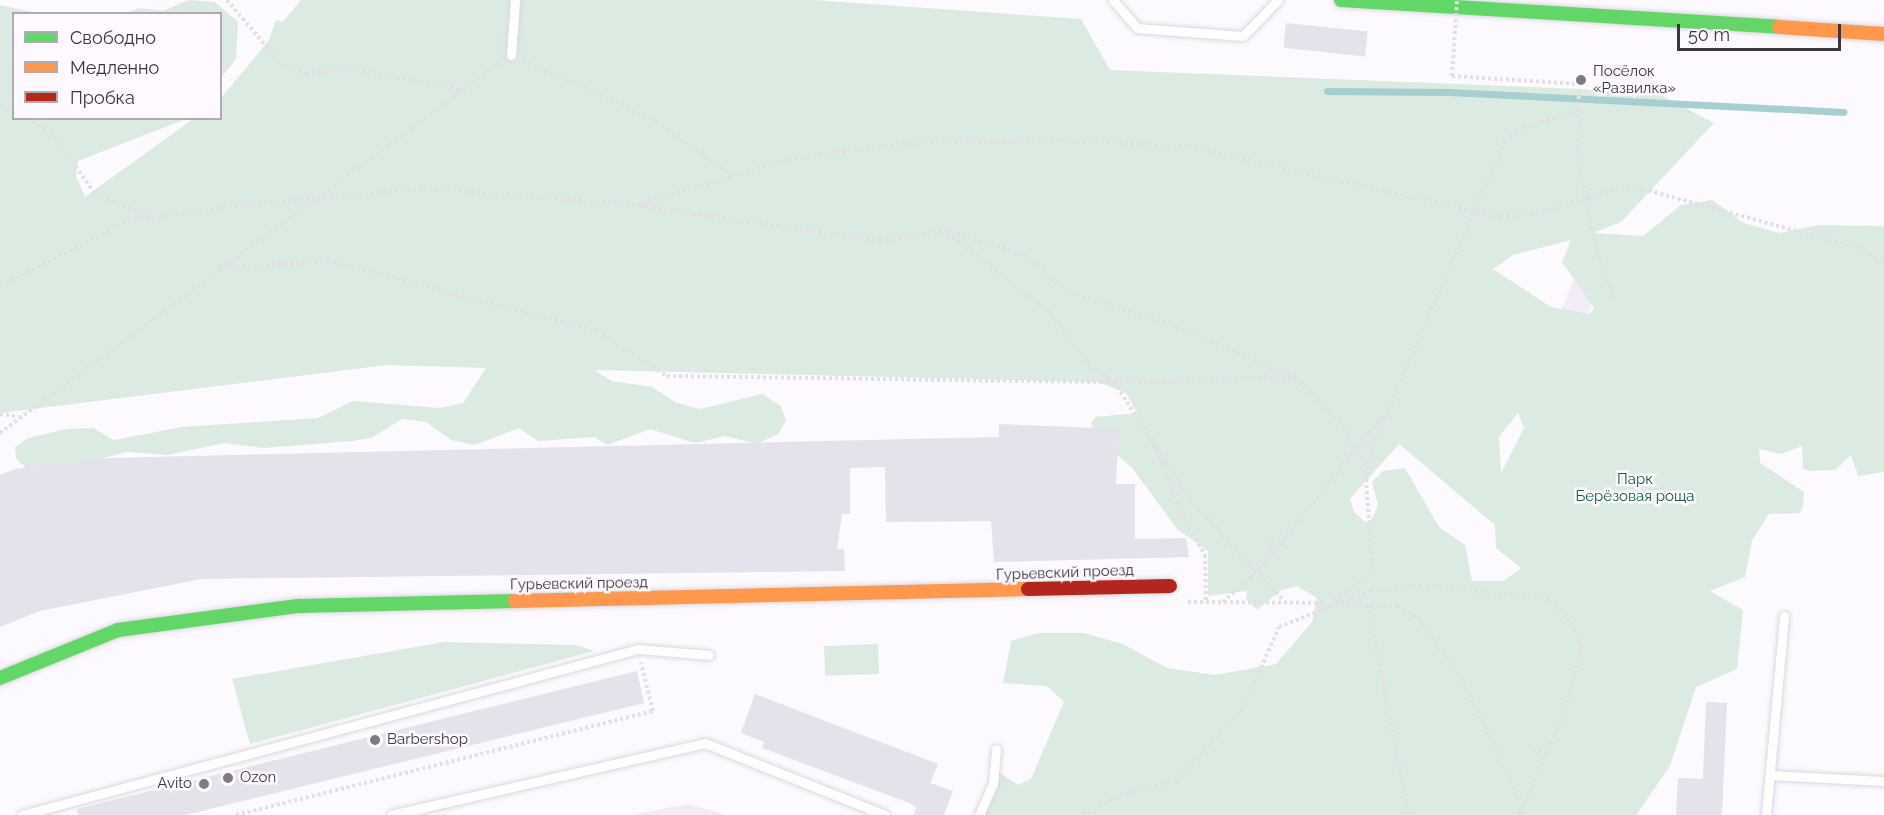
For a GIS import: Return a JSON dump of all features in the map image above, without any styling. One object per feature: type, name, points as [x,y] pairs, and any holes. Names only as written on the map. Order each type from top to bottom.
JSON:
[{"type":"main road","points":[[1341,0],[1884,34]]},
{"type":"main road","name":"Гурьевский проезд","points":[[0,678],[118,630],[299,606],[1170,586]]},
{"type":"lane","points":[[511,55],[515,0]]},
{"type":"lane","points":[[1113,0],[1137,27],[1243,36],[1278,0]]},
{"type":"lane","points":[[1766,815],[1784,616]]},
{"type":"lane","points":[[22,815],[638,649],[709,655]]},
{"type":"lane","points":[[391,815],[705,743],[885,815]]},
{"type":"lane","points":[[979,815],[993,784],[996,749]]},
{"type":"lane","points":[[1770,775],[1884,781]]},
{"type":"path","points":[[227,0],[280,64],[306,74],[344,68],[464,90]]},
{"type":"path","points":[[1456,0],[1452,76],[1579,84],[1578,156],[1614,298]]},
{"type":"path","points":[[0,433],[219,267],[313,201],[511,55],[657,121],[731,176]]},
{"type":"path","points":[[1330,603],[1373,572],[1368,468],[1386,410],[1505,141],[1518,130],[1579,109]]},
{"type":"path","points":[[31,120],[51,132],[95,194],[153,219]]},
{"type":"path","points":[[637,205],[789,159],[912,142],[1059,140],[1189,147],[1474,207],[1500,217],[1542,212],[1615,188],[1643,189],[1859,248],[1884,264]]},
{"type":"path","points":[[0,286],[128,221],[423,188],[637,205],[880,240],[945,231],[1024,254],[1065,291],[1177,326],[1295,378],[1340,421],[1368,468]]},
{"type":"path","points":[[945,231],[1048,311],[1088,364],[1114,382],[1147,427],[1190,500],[1285,602]]},
{"type":"path","points":[[219,267],[334,262],[597,331],[667,376],[1114,382],[1295,378]]},
{"type":"path","points":[[1222,603],[1265,564],[1354,445],[1386,410]]},
{"type":"path","points":[[0,414],[21,417]]},
{"type":"path","points":[[1147,427],[1183,518],[1205,555],[1206,602]]},
{"type":"path","points":[[1265,564],[1274,536]]},
{"type":"path","points":[[1170,586],[1187,602],[1285,602],[1398,606],[1418,618],[1441,646],[1523,808]]},
{"type":"path","points":[[1083,815],[1120,795],[1176,782],[1244,706],[1279,627],[1330,603],[1371,590],[1427,586],[1494,589],[1552,600],[1565,611],[1582,648],[1547,753],[1519,815]]},
{"type":"path","points":[[1368,605],[1409,815]]},
{"type":"path","points":[[236,815],[652,711],[638,649]]},
{"type":"path","points":[[1533,750],[1547,753]]},
{"type":"shaded area","points":[[1577,272],[1601,282],[1579,333],[1556,323]]},
{"type":"shaded area","points":[[689,804],[726,815],[630,815]]},
{"type":"green space","points":[[188,0],[215,2],[238,22],[236,59],[222,77],[222,12],[128,12],[140,8],[163,11]]},
{"type":"green space","name":"Парк Берёзовая роща","points":[[301,0],[813,0],[1081,19],[1110,70],[1655,92],[1714,123],[1621,222],[1593,233],[1643,236],[1681,205],[1712,200],[1744,223],[1780,233],[1819,225],[1884,226],[1884,472],[1858,476],[1851,455],[1835,470],[1811,471],[1803,469],[1802,446],[1781,454],[1759,449],[1760,463],[1804,492],[1803,506],[1800,513],[1769,514],[1752,540],[1745,577],[1710,591],[1743,610],[1737,669],[1696,687],[1670,766],[1636,815],[982,815],[999,772],[1018,785],[1031,779],[1064,702],[1047,686],[1003,683],[1011,641],[1038,633],[1083,633],[1123,644],[1167,668],[1215,675],[1276,664],[1312,622],[1317,598],[1297,586],[1281,590],[1257,610],[1246,599],[1247,591],[1208,596],[1208,551],[1177,529],[1133,469],[1098,438],[1091,423],[1095,417],[1137,413],[1126,393],[1098,382],[594,370],[612,381],[652,387],[677,403],[700,409],[762,394],[781,406],[786,421],[778,434],[757,444],[725,436],[695,443],[650,429],[607,445],[594,437],[538,441],[519,428],[475,445],[451,440],[426,422],[402,419],[371,438],[353,441],[264,448],[224,443],[168,455],[127,452],[52,471],[27,469],[16,458],[15,447],[28,438],[67,429],[93,428],[114,440],[182,427],[318,418],[353,401],[440,408],[463,403],[486,368],[386,365],[0,413],[0,5],[32,12],[12,12],[12,120],[183,120],[78,161],[76,176],[85,197],[192,120],[222,120],[222,97],[269,40],[276,20],[283,22]],"holes":[[[1571,240],[1562,262],[1594,308],[1589,314],[1551,307],[1493,269],[1513,255]],[[1518,413],[1524,428],[1501,473],[1499,437]],[[1399,444],[1495,525],[1496,548],[1521,568],[1503,581],[1472,581],[1465,545],[1439,527],[1405,468],[1383,471],[1372,482],[1378,505],[1372,519],[1365,522],[1354,512],[1350,499]]]},
{"type":"green space","points":[[444,642],[576,645],[594,651],[250,744],[232,679]]},
{"type":"green space","points":[[878,644],[879,674],[825,676],[824,646]]},
{"type":"building","points":[[1286,23],[1368,32],[1365,56],[1283,48]]},
{"type":"building","points":[[999,424],[1119,429],[1116,484],[1135,484],[1135,539],[1186,538],[1189,557],[994,562],[991,521],[886,522],[885,467],[850,468],[850,514],[842,514],[837,549],[844,549],[845,571],[201,579],[40,611],[0,627],[0,475],[15,469],[108,458],[999,437]]},
{"type":"building","points":[[637,671],[644,703],[185,815],[78,815],[77,809]]},
{"type":"building","points":[[755,694],[938,764],[930,783],[953,791],[944,815],[914,815],[916,807],[907,802],[762,748],[764,742],[741,733]]},
{"type":"building","points":[[1706,702],[1727,703],[1722,815],[1676,815],[1678,778],[1703,779]]},
{"type":"waterway","points":[[1327,91],[1450,92],[1843,112]]},
{"type":"traffic: fast","points":[[1341,0],[1779,27]]},
{"type":"traffic: fast","points":[[0,678],[118,630],[299,606],[515,601]]},
{"type":"traffic: slow","points":[[1779,27],[1884,34]]},
{"type":"traffic: slow","points":[[515,601],[1028,589]]},
{"type":"traffic: jam","points":[[1028,589],[1170,586]]},
{"type":"place","name":"Посёлок «Развилка»","points":[[1581,80]]},
{"type":"place","name":"Barbershop","points":[[375,740]]},
{"type":"place","name":"Ozon","points":[[228,778]]},
{"type":"place","name":"Avito","points":[[204,784]]}]
